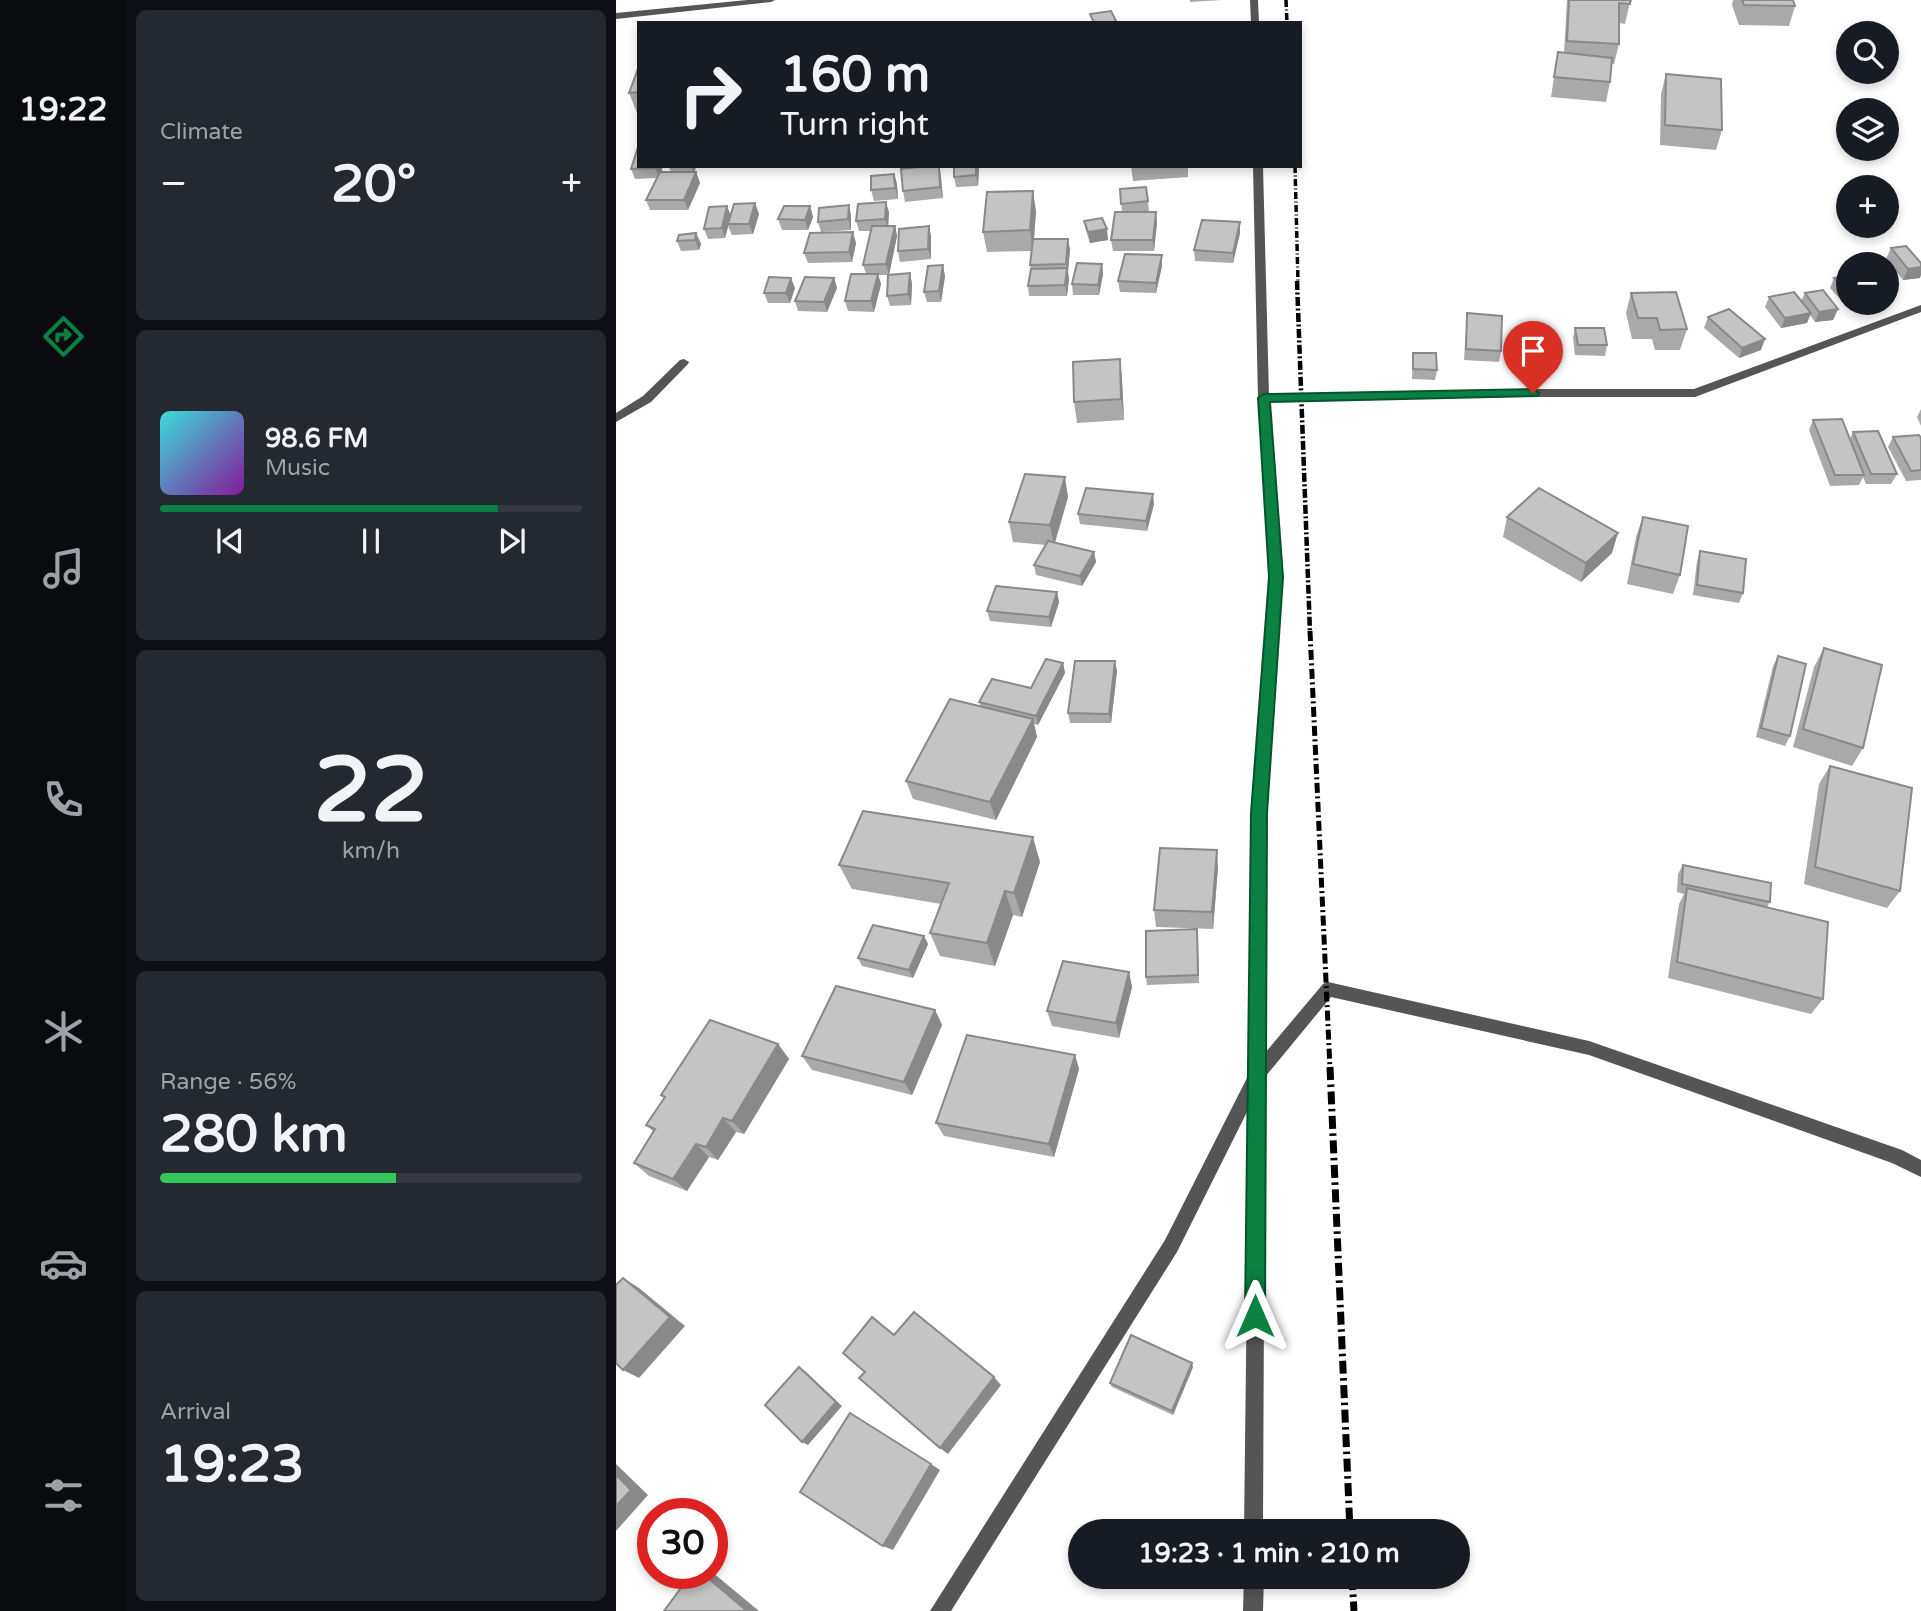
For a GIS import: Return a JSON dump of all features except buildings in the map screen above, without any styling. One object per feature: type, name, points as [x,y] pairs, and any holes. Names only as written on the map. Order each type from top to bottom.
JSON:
[{"type":"street","points":[[616,16],[771,0]]},
{"type":"street","points":[[1254,0],[1255,21]]},
{"type":"street","points":[[1254,1519],[1259,813],[1276,577],[1264,398],[1258,168]]},
{"type":"street","points":[[1264,398],[1506,393],[1695,393],[1921,308]]},
{"type":"street","points":[[616,418],[647,399],[684,362]]},
{"type":"street","points":[[940,1611],[1171,1247],[1257,1075],[1328,989],[1590,1048],[1896,1156],[1921,1169]]},
{"type":"street","points":[[1253,1611],[1254,1589]]},
{"type":"railway","points":[[1286,0],[1287,21]]},
{"type":"railway","points":[[1295,168],[1298,282]]},
{"type":"railway","points":[[1297,281],[1310,633]]},
{"type":"railway","points":[[1310,631],[1330,1069]]},
{"type":"railway","points":[[1330,1067],[1349,1519]]},
{"type":"railway","points":[[1353,1589],[1354,1611]]},
{"type":"route","points":[[1255,1316],[1259,813],[1276,577],[1264,398],[1533,393]]}]
